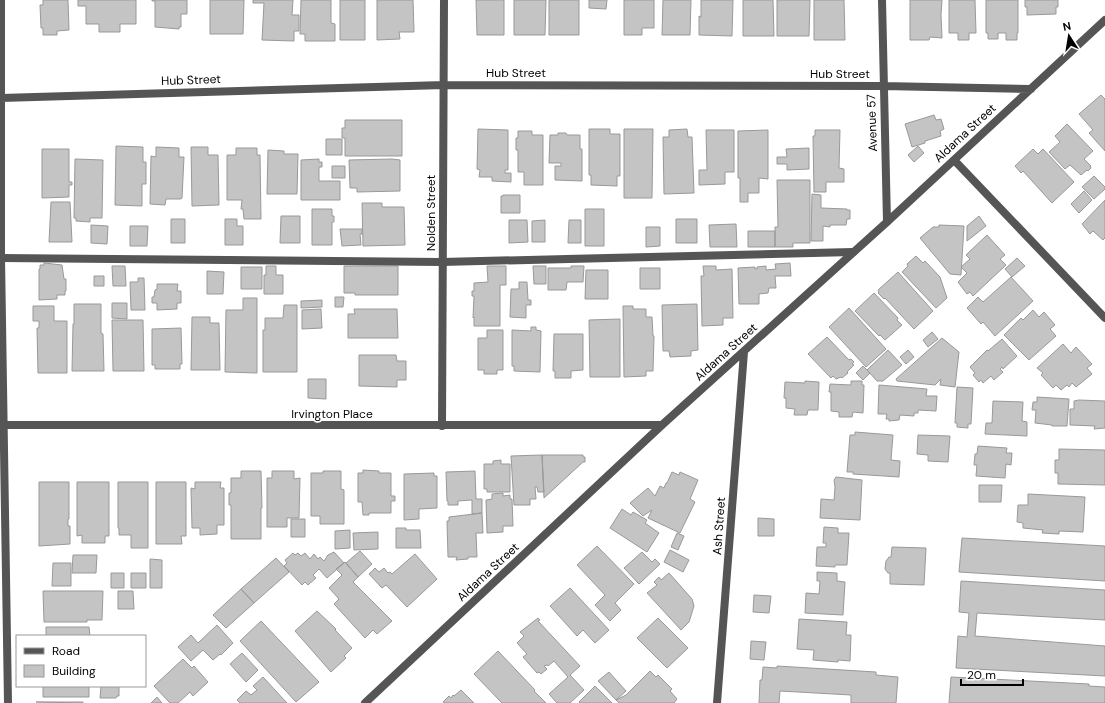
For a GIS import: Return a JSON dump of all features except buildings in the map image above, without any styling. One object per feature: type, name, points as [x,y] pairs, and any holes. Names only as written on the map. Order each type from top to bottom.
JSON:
[{"type":"street","points":[[1,0],[1,258],[8,703]]},
{"type":"street","name":"Nolden Street","points":[[442,426],[444,0]]},
{"type":"street","name":"Avenue 57","points":[[882,0],[887,222]]},
{"type":"street","name":"Aldama Street","points":[[365,703],[662,426],[887,222],[1105,20]]},
{"type":"street","name":"Hub Street","points":[[1,98],[444,85],[883,86],[1030,88]]},
{"type":"street","points":[[954,160],[1105,318]]},
{"type":"street","points":[[1,258],[442,262],[853,252]]},
{"type":"street","name":"Ash Street","points":[[717,703],[744,352]]},
{"type":"street","name":"Irvington Place","points":[[3,425],[662,426]]}]
